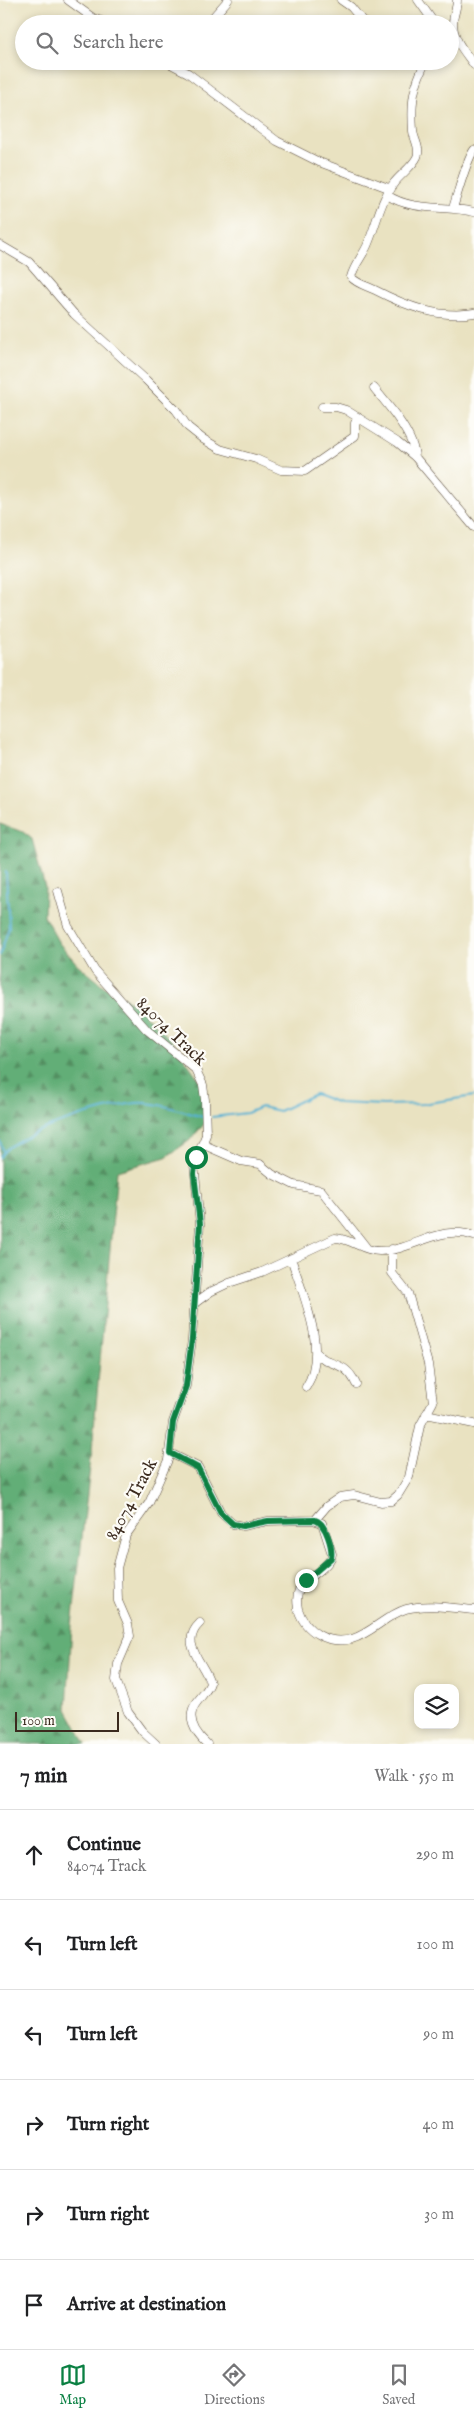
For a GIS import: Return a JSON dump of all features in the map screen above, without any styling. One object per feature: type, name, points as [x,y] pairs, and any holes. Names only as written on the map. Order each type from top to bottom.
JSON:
[{"type":"street","points":[[68,0],[89,15]]},
{"type":"street","points":[[81,0],[83,10]]},
{"type":"street","points":[[215,15],[228,0]]},
{"type":"street","points":[[341,0],[351,7],[358,15]]},
{"type":"street","points":[[418,0],[429,15]]},
{"type":"street","points":[[454,15],[457,0]]},
{"type":"street","points":[[459,43],[474,65]]},
{"type":"street","points":[[182,70],[277,141],[389,192],[400,202],[438,210],[452,208],[474,212]]},
{"type":"street","points":[[422,70],[412,95],[413,130],[418,146],[418,156],[389,192],[368,244],[351,277],[385,296],[430,312],[450,316],[474,313]]},
{"type":"street","points":[[452,208],[466,173],[468,158],[474,150]]},
{"type":"street","points":[[0,245],[29,262],[74,314],[146,380],[176,410],[188,427],[203,439],[220,448],[256,459],[281,470],[305,471],[355,436],[355,423],[358,417]]},
{"type":"street","points":[[374,388],[387,403],[412,442],[415,457]]},
{"type":"street","points":[[322,407],[339,407],[358,417],[415,457],[474,527]]},
{"type":"street","name":"84074 Track","points":[[58,891],[68,926],[95,971],[146,1030],[196,1070],[203,1085],[207,1121],[206,1135],[194,1164],[200,1224],[195,1303],[186,1386],[173,1422],[170,1453],[149,1502],[126,1535],[117,1568],[118,1601],[128,1624],[130,1636],[118,1664],[116,1680],[128,1712],[156,1744]]},
{"type":"street","points":[[202,1144],[241,1161],[260,1164],[290,1184],[321,1190],[366,1247]]},
{"type":"street","points":[[195,1303],[210,1292],[229,1283],[262,1272],[335,1238],[344,1239],[379,1251],[455,1232],[474,1236]]},
{"type":"street","points":[[315,1520],[327,1506],[340,1497],[354,1495],[381,1502],[390,1501],[398,1495],[405,1486],[413,1467],[420,1426],[434,1398],[428,1364],[407,1289],[392,1273],[392,1249]]},
{"type":"street","points":[[291,1258],[310,1316],[316,1352],[314,1371],[306,1387]]},
{"type":"street","points":[[316,1352],[321,1358],[348,1370],[356,1384]]},
{"type":"street","points":[[426,1414],[474,1424]]},
{"type":"street","points":[[170,1453],[198,1468],[221,1513],[233,1524],[243,1526],[268,1521],[315,1520],[323,1525],[331,1558],[306,1580],[299,1590],[297,1603],[303,1620],[317,1634],[338,1640],[353,1638],[399,1612],[423,1607],[474,1610]]},
{"type":"street","points":[[200,1623],[193,1632],[192,1643],[196,1658],[210,1683],[194,1706],[192,1718],[196,1733],[207,1744]]},
{"type":"green space","points":[[0,824],[23,832],[32,839],[45,887],[44,916],[59,943],[77,964],[111,992],[125,998],[137,1007],[172,1041],[203,1085],[207,1121],[189,1141],[166,1157],[117,1171],[92,1450],[72,1626],[67,1709],[86,1744],[0,1744]]},
{"type":"waterway","points":[[0,955],[9,927],[6,872]]},
{"type":"waterway","points":[[212,1117],[247,1113],[261,1107],[279,1111],[315,1094],[339,1103],[384,1105],[422,1104],[474,1096]]},
{"type":"waterway","points":[[0,1157],[8,1148],[41,1130],[84,1115],[123,1105],[136,1103],[152,1104],[170,1107],[203,1117]]},
{"type":"waterway","points":[[0,1141],[3,1151]]},
{"type":"route","points":[[196,1157],[194,1174],[200,1224],[192,1339],[186,1386],[184,1395],[175,1412],[170,1453],[193,1463],[198,1468],[204,1476],[221,1513],[225,1519],[233,1524],[250,1526],[276,1520],[317,1520],[320,1522],[323,1525],[332,1554],[329,1562],[306,1580]]}]
